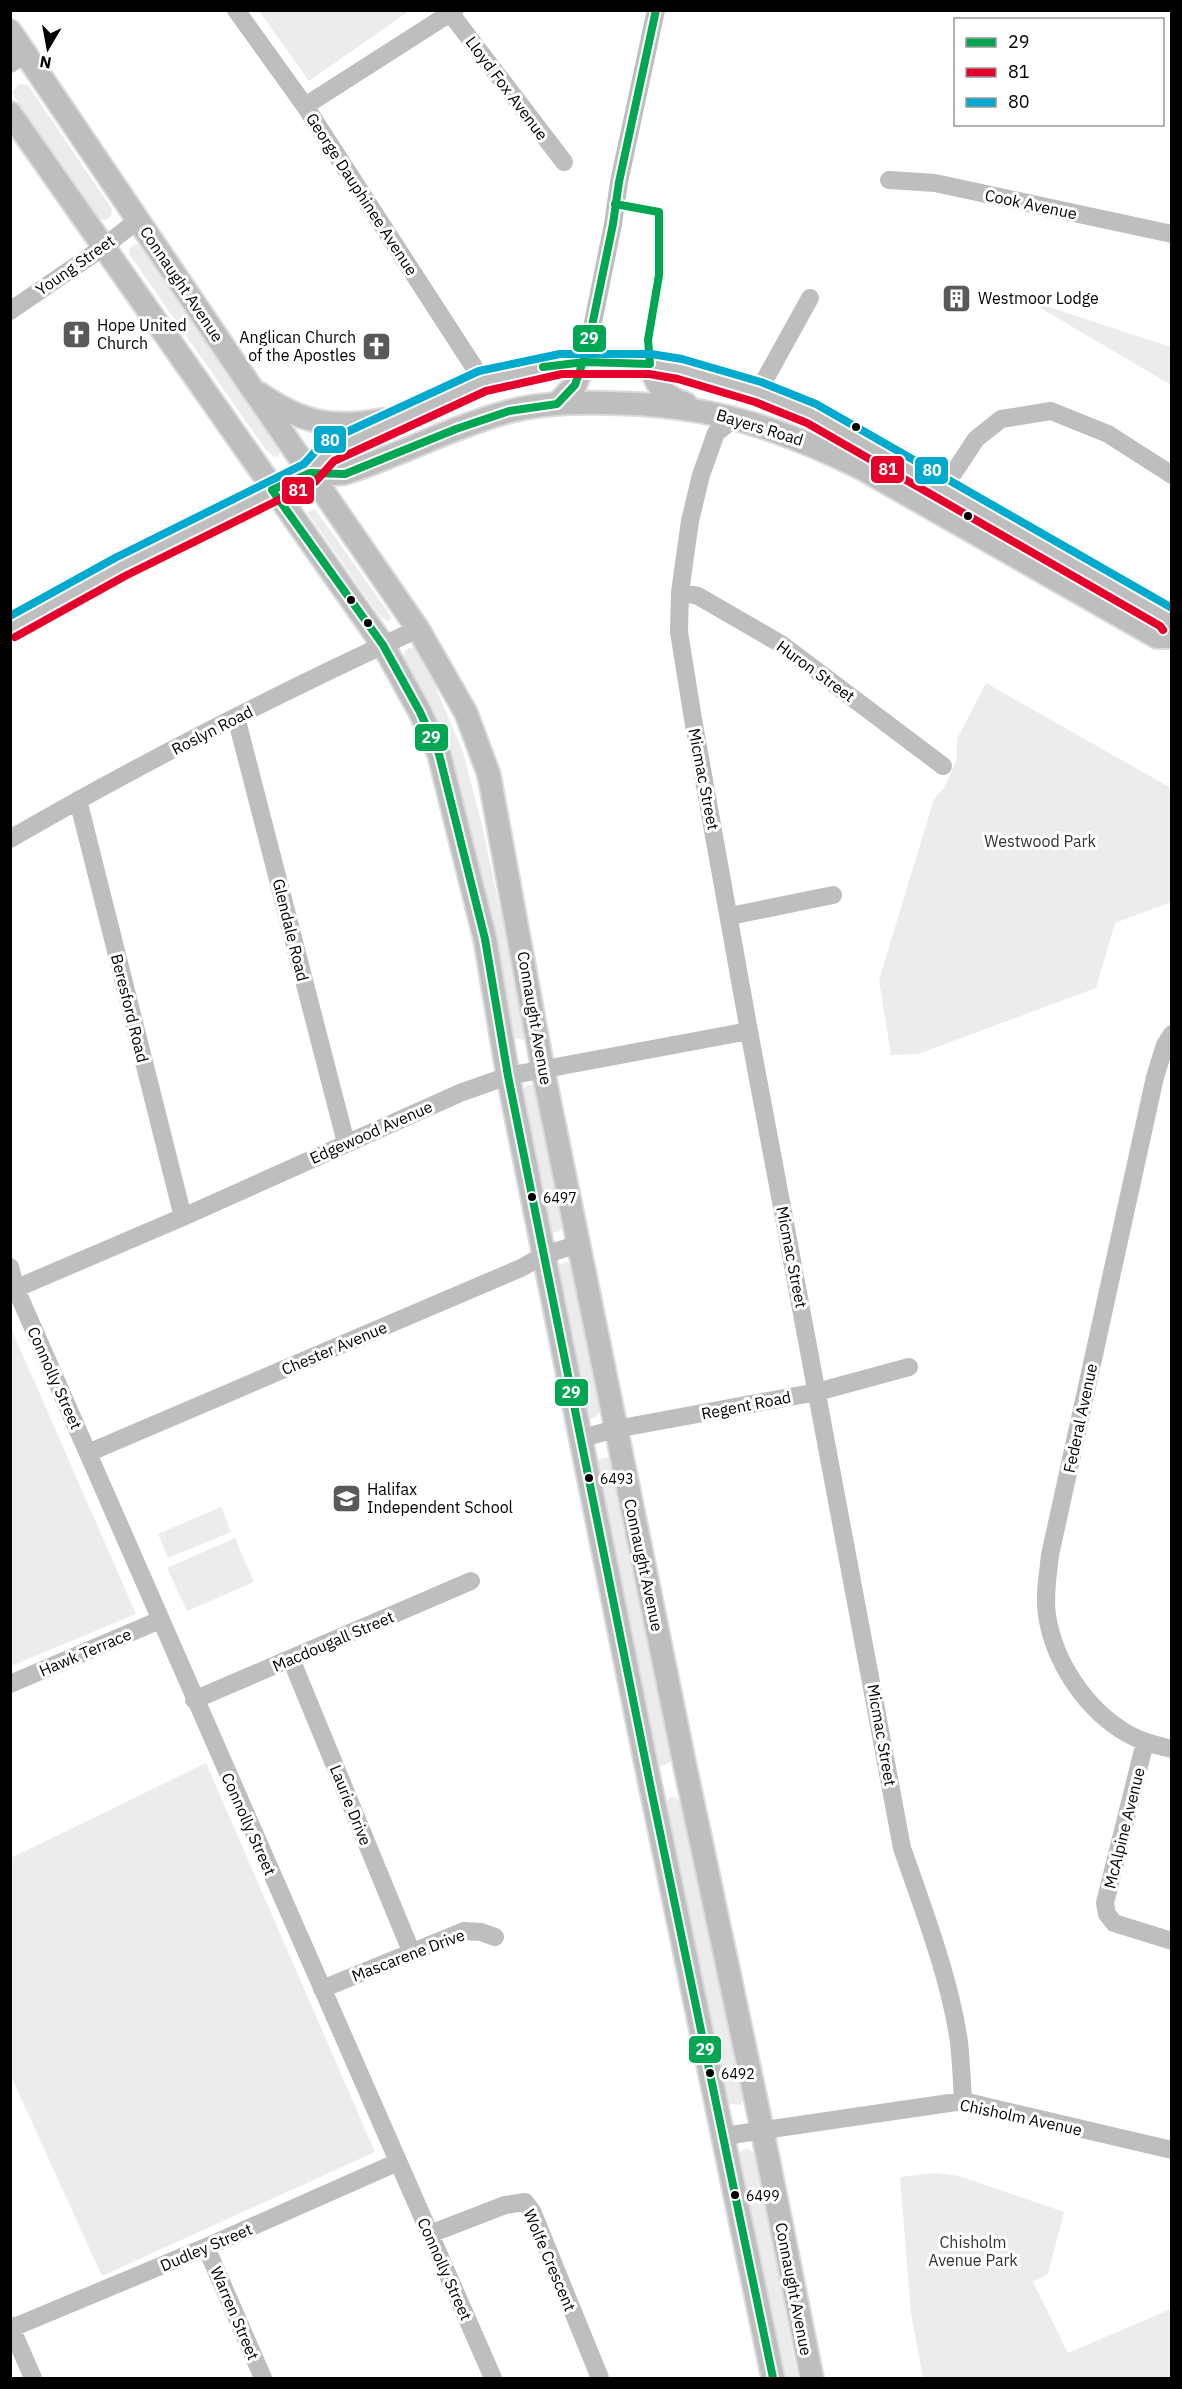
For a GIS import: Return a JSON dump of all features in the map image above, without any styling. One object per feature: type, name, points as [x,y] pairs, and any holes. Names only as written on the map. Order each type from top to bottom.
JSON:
[{"type":"main road","name":"Connaught Avenue","points":[[10,31],[18,59],[139,219],[251,387],[418,628],[466,713],[489,775],[543,1070],[812,2379]]},
{"type":"main road","points":[[10,113],[383,645],[420,712],[439,754],[485,939],[508,1076],[650,1784],[773,2379]]},
{"type":"main road","name":"Bayers Road","points":[[310,473],[328,452],[483,381],[561,364],[585,362],[650,364],[680,369],[758,392],[812,414],[1167,618],[1172,625]]},
{"type":"main road","points":[[557,404],[575,385],[585,362]]},
{"type":"main road","points":[[650,364],[657,386],[674,400],[700,410]]},
{"type":"main road","points":[[251,387],[279,407],[310,421],[346,424],[407,416]]},
{"type":"main road","name":"Bayers Road","points":[[10,628],[120,567],[197,530],[272,489],[310,473],[345,474],[456,429],[509,411],[557,404],[650,404],[700,410],[735,418],[778,430],[824,450],[861,468],[1157,637],[1172,637]]},
{"type":"main road","points":[[650,1784],[688,1776]]},
{"type":"street","name":"George Dauphinee Avenue","points":[[236,10],[305,106],[483,381]]},
{"type":"street","points":[[585,362],[623,160],[656,10]]},
{"type":"street","points":[[305,106],[453,12]]},
{"type":"street","name":"Lloyd Fox Avenue","points":[[453,12],[564,162]]},
{"type":"street","name":"Cook Avenue","points":[[889,180],[934,183],[1172,234]]},
{"type":"street","name":"Young Street","points":[[10,311],[105,246],[139,219]]},
{"type":"street","points":[[758,392],[810,298]]},
{"type":"street","points":[[944,489],[976,439],[1001,419],[1051,411],[1108,434],[1172,475]]},
{"type":"street","name":"Micmac Street","points":[[735,418],[716,433],[701,475],[690,521],[680,592],[679,632],[749,1031],[902,1848],[926,1915],[952,2008],[959,2042],[963,2101]]},
{"type":"street","name":"Huron Street","points":[[680,592],[698,596],[781,644],[943,766]]},
{"type":"street","name":"Roslyn Road","points":[[10,839],[78,800],[236,717],[418,628]]},
{"type":"street","name":"Glendale Road","points":[[236,717],[346,1143]]},
{"type":"street","name":"Beresford Road","points":[[78,800],[183,1217]]},
{"type":"street","points":[[729,916],[833,895]]},
{"type":"street","name":"Edgewood Avenue","points":[[13,1290],[460,1093],[508,1076],[749,1031]]},
{"type":"street","name":"Federal Avenue","points":[[1172,1034],[1165,1046],[1155,1077],[1050,1555],[1046,1591],[1052,1637],[1071,1679],[1095,1708],[1126,1733],[1145,1742],[1172,1749]]},
{"type":"street","name":"Chester Avenue","points":[[88,1453],[522,1268],[544,1255],[579,1244]]},
{"type":"street","name":"Connolly Street","points":[[10,1267],[13,1290],[88,1453],[194,1700],[493,2379]]},
{"type":"street","name":"Regent Road","points":[[582,1438],[616,1429],[817,1392],[909,1368]]},
{"type":"street","name":"Macdougall Street","points":[[194,1700],[471,1581]]},
{"type":"street","name":"Hawk Terrace","points":[[10,1684],[160,1620]]},
{"type":"street","name":"Laurie Drive","points":[[291,1659],[411,1951]]},
{"type":"street","name":"McAlpine Avenue","points":[[1145,1742],[1106,1903],[1107,1914],[1114,1923],[1172,1941]]},
{"type":"street","name":"Mascarene Drive","points":[[322,1989],[464,1931],[481,1932],[495,1937]]},
{"type":"street","name":"Chisholm Avenue","points":[[762,2129],[963,2101],[1172,2150]]},
{"type":"street","points":[[724,2136],[762,2129]]},
{"type":"street","name":"Dudley Street","points":[[11,2327],[206,2247],[398,2162]]},
{"type":"street","name":"Wolfe Crescent","points":[[430,2234],[505,2205],[525,2202],[532,2211],[600,2379]]},
{"type":"street","name":"Warren Street","points":[[206,2247],[264,2379]]},
{"type":"street","points":[[11,2327],[33,2379]]},
{"type":"green space","points":[[259,11],[409,11],[309,81]]},
{"type":"green space","points":[[19,84],[28,85],[112,209],[111,217],[105,220],[100,219],[14,97],[13,91]]},
{"type":"green space","points":[[136,244],[141,246],[277,442],[280,453],[278,457],[266,450],[129,254],[130,247]]},
{"type":"green space","points":[[1027,300],[1171,347],[1171,385]]},
{"type":"green space","points":[[315,509],[391,616],[389,621],[380,617],[307,512]]},
{"type":"green space","points":[[409,648],[417,648],[422,655],[463,752],[482,825],[527,1035],[525,1040],[514,1038],[475,855],[445,743],[405,659],[404,652]]},
{"type":"green space","name":"Westwood Park","points":[[986,683],[1171,788],[1171,902],[1115,923],[1096,988],[918,1054],[891,1055],[879,980],[934,799],[944,788],[957,759],[957,739]]},
{"type":"green space","points":[[527,1085],[533,1085],[537,1089],[565,1227],[555,1233],[548,1230],[522,1096]]},
{"type":"green space","points":[[567,1262],[572,1267],[600,1411],[596,1417],[590,1419],[584,1414],[556,1271],[559,1264]]},
{"type":"green space","points":[[11,1328],[136,1614],[10,1666]]},
{"type":"green space","points":[[609,1457],[672,1759],[661,1766],[655,1763],[595,1460]]},
{"type":"green space","points":[[221,1507],[231,1532],[168,1558],[158,1534]]},
{"type":"green space","points":[[235,1538],[254,1582],[187,1611],[167,1568]]},
{"type":"green space","points":[[206,1763],[375,2152],[102,2276],[11,2076],[11,1858]]},
{"type":"green space","points":[[670,1797],[675,1797],[683,1805],[744,2100],[740,2105],[730,2104],[727,2101],[664,1806]]},
{"type":"green space","points":[[747,2148],[756,2155],[798,2378],[782,2378],[739,2159],[740,2152]]},
{"type":"green space","name":"Chisholm Avenue Park","points":[[935,2173],[959,2176],[1064,2212],[1048,2274],[1033,2282],[1068,2353],[1171,2309],[1171,2378],[923,2378],[911,2314],[900,2177]]},
{"type":"transit line","name":"29","points":[[656,10],[619,182],[613,224],[587,350],[575,385],[557,404],[509,411],[456,429],[345,474],[310,473],[272,490],[383,645],[420,712],[439,754],[485,939],[508,1076],[650,1784],[773,2378]]},
{"type":"transit line","name":"29","points":[[543,367],[585,362],[650,364],[648,340],[659,275],[659,212],[615,204]]},
{"type":"transit line","name":"80","points":[[10,616],[115,558],[304,464],[323,443],[479,371],[560,354],[651,354],[682,359],[761,382],[816,404],[1172,608]]},
{"type":"transit line","name":"81","points":[[15,637],[125,576],[315,482],[334,461],[486,391],[562,374],[649,374],[678,379],[755,402],[807,423],[1160,626],[1163,630]]},
{"type":"place","name":"Westmoor Lodge","points":[[957,298]]},
{"type":"place","name":"Hope United Church","points":[[76,334]]},
{"type":"place","name":"Anglican Church of the Apostles","points":[[377,346]]},
{"type":"place","name":"6497","points":[[532,1197]]},
{"type":"place","name":"6493","points":[[589,1478]]},
{"type":"place","name":"Halifax Independent School","points":[[346,1498]]},
{"type":"place","name":"6492","points":[[710,2073]]},
{"type":"place","name":"6499","points":[[735,2195]]}]
